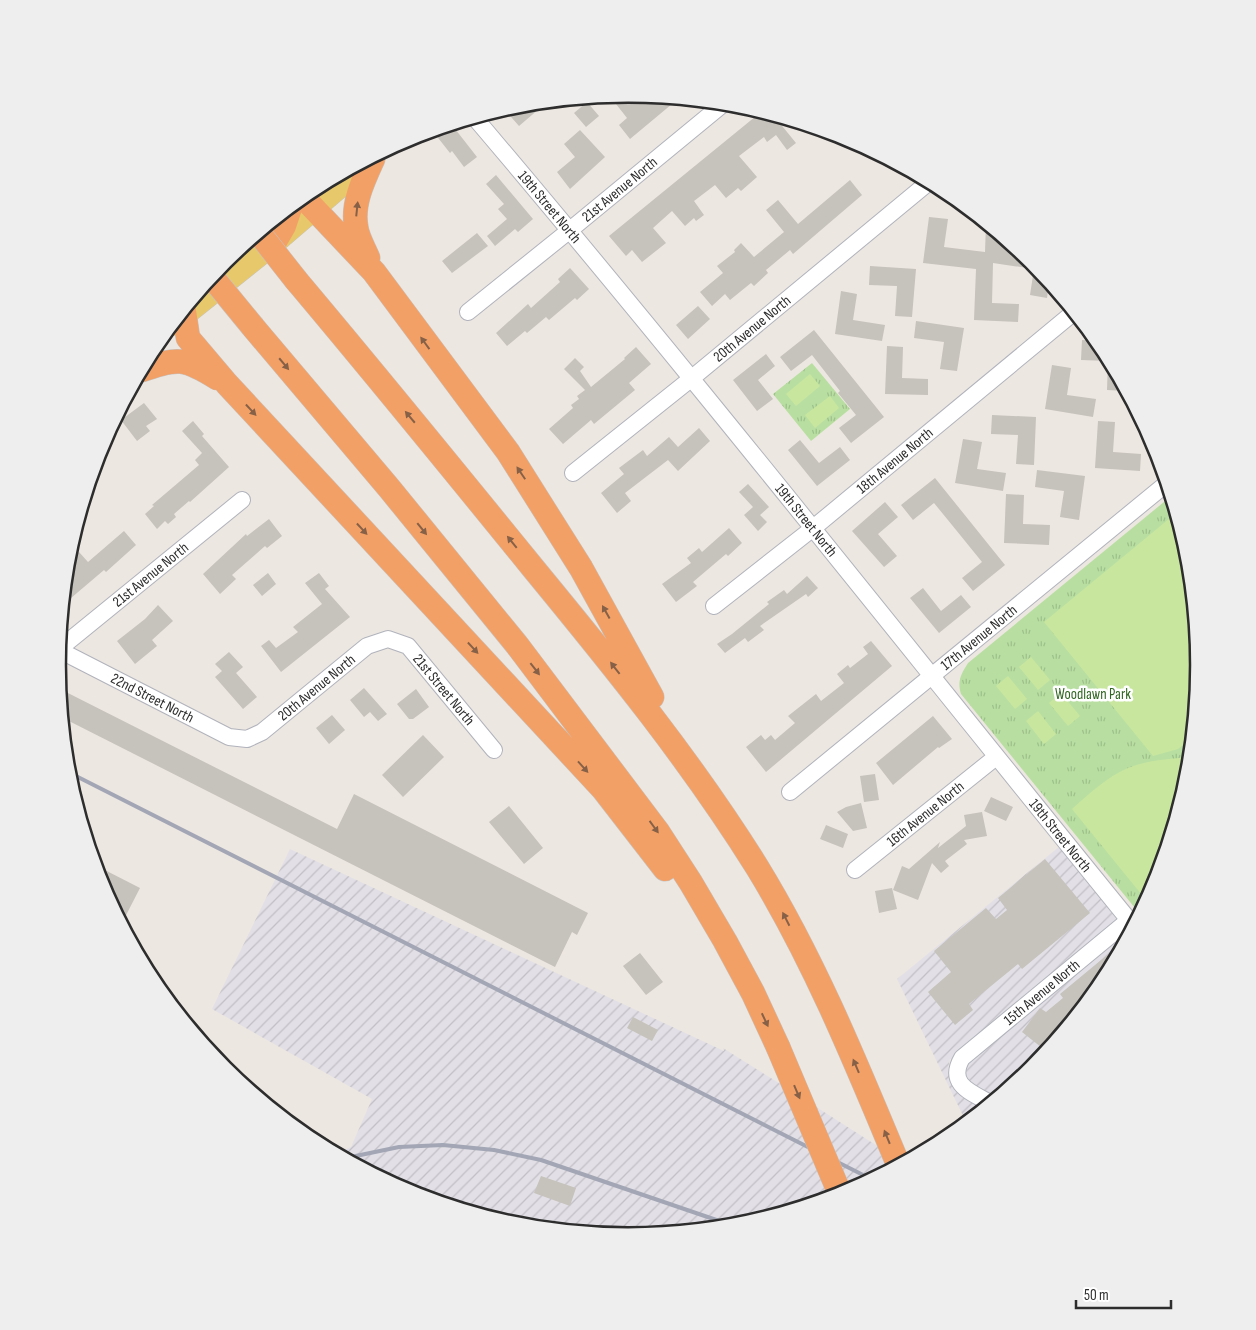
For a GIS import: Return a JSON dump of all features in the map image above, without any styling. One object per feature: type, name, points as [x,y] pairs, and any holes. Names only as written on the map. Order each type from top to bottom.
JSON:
[{"type":"highway","points":[[371,166],[363,180],[356,207],[356,226],[374,272]]},
{"type":"highway","points":[[309,203],[374,272],[508,452],[581,568],[697,778]]},
{"type":"highway","points":[[286,219],[284,226],[266,239],[296,280],[617,670],[697,778],[743,846],[779,905],[814,972],[896,1158]]},
{"type":"highway","points":[[217,283],[389,488],[510,638],[658,832],[691,883],[753,993],[837,1186]]},
{"type":"highway","points":[[182,323],[188,338],[227,384],[604,789],[681,891],[753,993]]},
{"type":"highway","points":[[153,366],[166,361],[195,364],[227,384]]},
{"type":"main road","points":[[215,285],[309,203]]},
{"type":"street","name":"21st Avenue North","points":[[468,312],[715,110]]},
{"type":"street","name":"19th Street North","points":[[480,123],[692,378],[1129,919]]},
{"type":"street","name":"20th Avenue North","points":[[573,473],[692,378],[923,187]]},
{"type":"street","name":"18th Avenue North","points":[[714,606],[812,529],[1069,317]]},
{"type":"street","name":"17th Avenue North","points":[[790,792],[1161,488]]},
{"type":"street","name":"21st Avenue North","points":[[67,643],[242,500]]},
{"type":"street","name":"20th Avenue North","points":[[247,739],[262,732],[367,646],[388,639]]},
{"type":"street","name":"21st Street North","points":[[388,639],[408,646],[494,750]]},
{"type":"street","name":"22nd Street North","points":[[66,653],[229,737],[247,739]]},
{"type":"street","name":"16th Avenue North","points":[[855,870],[996,757]]},
{"type":"street","name":"15th Avenue North","points":[[984,1099],[960,1084],[956,1076],[957,1067],[962,1058],[1124,928]]},
{"type":"shaded area","points":[[1060,846],[1120,919],[953,1059],[950,1059],[948,1068],[954,1087],[979,1104],[963,1116],[897,979]]},
{"type":"shaded area","points":[[290,849],[724,1051],[723,1048],[790,1090],[831,1189],[773,1208],[738,1216],[665,1226],[591,1226],[518,1216],[483,1208],[413,1184],[345,1150],[351,1147],[372,1099],[212,1009]]},
{"type":"shaded area","points":[[1118,939],[1074,1007],[1025,1062],[989,1094],[966,1080],[964,1070],[967,1063]]},
{"type":"shaded area","points":[[810,1103],[890,1154],[892,1160],[844,1184]]},
{"type":"green space","points":[[812,363],[850,409],[811,441],[773,394]]},
{"type":"green space","points":[[810,374],[820,386],[796,406],[786,394]]},
{"type":"green space","points":[[830,396],[839,408],[815,428],[805,415]]},
{"type":"green space","name":"Woodlawn Park","points":[[1165,501],[1179,555],[1185,592],[1189,628],[1189,702],[1179,775],[1171,810],[1160,846],[1135,907],[961,694],[960,681],[968,663]]},
{"type":"green space","points":[[1170,518],[1179,555],[1189,628],[1189,702],[1184,744],[1178,749],[1153,756],[1044,622]]},
{"type":"green space","points":[[1031,657],[1050,680],[1038,690],[1019,667]]},
{"type":"green space","points":[[1008,676],[1027,699],[1015,709],[996,686]]},
{"type":"green space","points":[[1061,693],[1080,716],[1068,726],[1049,703]]},
{"type":"green space","points":[[1038,711],[1056,734],[1044,744],[1026,721]]},
{"type":"green space","points":[[1182,758],[1171,810],[1160,846],[1141,894],[1072,809],[1120,772],[1135,765]]},
{"type":"building","points":[[589,104],[599,116],[586,127],[574,113],[584,105]]},
{"type":"building","points":[[616,104],[671,105],[630,139],[619,125],[627,118]]},
{"type":"building","points":[[537,111],[519,126],[510,116]]},
{"type":"building","points":[[754,118],[781,124],[796,143],[787,150],[776,135],[767,142],[764,137],[739,156],[757,177],[741,191],[738,188],[726,198],[715,185],[694,201],[704,215],[696,221],[694,218],[685,226],[672,211],[653,228],[666,243],[642,262],[632,250],[626,256],[609,236]]},
{"type":"building","points":[[456,130],[477,157],[464,167],[452,151],[450,153],[437,137]]},
{"type":"building","points":[[580,130],[605,157],[570,189],[557,172],[575,157],[564,144]]},
{"type":"building","points":[[496,175],[533,219],[518,232],[515,229],[495,246],[487,236],[507,219],[498,209],[504,204],[486,184]]},
{"type":"building","points":[[850,180],[862,195],[793,254],[790,250],[766,270],[768,273],[754,286],[751,283],[730,300],[725,294],[712,306],[700,292],[723,273],[717,266],[735,252],[734,250],[741,243],[754,257],[784,232],[766,210],[778,200],[798,224]]},
{"type":"building","points":[[929,217],[948,219],[944,247],[985,252],[986,232],[1025,268],[993,263],[992,303],[1019,304],[1018,322],[974,320],[976,269],[923,263]]},
{"type":"building","points":[[477,233],[488,246],[452,273],[442,261]]},
{"type":"building","points":[[870,266],[916,269],[912,317],[895,316],[897,286],[869,285]]},
{"type":"building","points":[[570,268],[589,289],[549,320],[546,317],[527,333],[525,331],[507,346],[496,333],[528,304],[531,308],[560,282],[558,279]]},
{"type":"building","points":[[1033,276],[1048,293],[1047,298],[1030,295]]},
{"type":"building","points":[[841,291],[857,294],[853,320],[885,325],[882,341],[835,334]]},
{"type":"building","points":[[698,306],[710,319],[688,339],[676,325]]},
{"type":"building","points":[[916,321],[964,328],[957,371],[940,369],[944,342],[914,338]]},
{"type":"building","points":[[814,330],[884,417],[851,443],[839,428],[856,415],[838,393],[840,391],[812,355],[791,371],[780,357]]},
{"type":"building","points":[[1082,340],[1086,340],[1100,361],[1081,360]]},
{"type":"building","points":[[887,346],[903,347],[902,378],[928,379],[928,395],[885,394]]},
{"type":"building","points":[[636,347],[651,364],[629,383],[635,390],[594,424],[591,420],[563,444],[549,429],[573,408],[571,405],[579,399],[577,396],[585,390],[564,369],[575,358],[584,367],[580,371],[591,387],[625,359]]},
{"type":"building","points":[[766,354],[775,366],[758,380],[773,399],[757,411],[733,380]]},
{"type":"building","points":[[1052,365],[1071,368],[1067,395],[1096,399],[1093,417],[1045,409]]},
{"type":"building","points":[[1108,374],[1118,391],[1107,390]]},
{"type":"building","points":[[144,403],[157,419],[146,426],[150,431],[137,441],[122,421],[123,418]]},
{"type":"building","points":[[992,415],[1036,417],[1034,465],[1016,464],[1018,435],[991,434]]},
{"type":"building","points":[[193,421],[204,434],[202,436],[229,467],[174,514],[176,517],[168,524],[165,521],[157,529],[145,514],[154,506],[152,505],[199,465],[195,460],[202,453],[182,431]]},
{"type":"building","points":[[1098,421],[1115,422],[1113,452],[1141,454],[1140,471],[1095,468]]},
{"type":"building","points":[[699,428],[710,441],[678,471],[668,460],[625,493],[631,501],[617,513],[601,493],[624,474],[619,468],[643,450],[647,456],[669,437],[678,447]]},
{"type":"building","points":[[963,439],[982,442],[977,469],[1006,473],[1003,491],[955,483]]},
{"type":"building","points":[[800,440],[819,463],[840,447],[850,460],[817,486],[788,450]]},
{"type":"building","points":[[1037,470],[1085,476],[1079,520],[1060,517],[1064,491],[1035,487]]},
{"type":"building","points":[[935,478],[1005,565],[973,591],[962,578],[982,562],[934,503],[913,520],[901,505]]},
{"type":"building","points":[[748,484],[769,507],[760,515],[767,522],[758,531],[744,515],[753,507],[739,492]]},
{"type":"building","points":[[1006,494],[1024,495],[1023,524],[1050,525],[1049,545],[1004,543]]},
{"type":"building","points":[[885,502],[898,517],[878,534],[897,556],[884,567],[852,531]]},
{"type":"building","points":[[269,519],[282,536],[267,548],[265,546],[232,575],[236,579],[220,594],[203,574],[246,534],[247,536]]},
{"type":"building","points":[[729,528],[742,543],[693,582],[697,586],[676,602],[662,584],[691,563],[687,558],[699,548],[702,552]]},
{"type":"building","points":[[124,531],[136,545],[106,572],[104,570],[70,599],[77,554],[79,552],[88,562]]},
{"type":"building","points":[[268,573],[276,584],[262,596],[253,585]]},
{"type":"building","points":[[319,573],[329,586],[325,589],[350,617],[281,672],[261,646],[269,640],[276,648],[298,632],[293,627],[322,604],[305,583]]},
{"type":"building","points":[[807,576],[818,588],[808,597],[806,594],[760,626],[764,630],[748,642],[745,638],[725,653],[717,644],[769,604],[767,602],[784,590],[787,594]]},
{"type":"building","points":[[923,588],[941,611],[961,595],[971,607],[939,633],[910,598]]},
{"type":"building","points":[[158,605],[173,621],[152,640],[157,646],[135,664],[117,641],[145,619]]},
{"type":"building","points":[[871,641],[892,666],[766,772],[746,747],[761,735],[765,740],[771,735],[775,740],[795,723],[788,716],[816,694],[821,701],[844,683],[837,674],[848,665],[850,668],[868,654],[863,647]]},
{"type":"building","points":[[229,652],[243,667],[236,673],[257,697],[243,709],[215,677],[222,671],[215,664]]},
{"type":"building","points":[[364,688],[387,714],[378,721],[370,712],[364,717],[350,700]]},
{"type":"building","points":[[416,689],[429,707],[413,719],[409,719],[397,704]]},
{"type":"building","points":[[67,692],[337,829],[354,794],[588,913],[577,935],[572,932],[555,967],[69,721]]},
{"type":"building","points":[[332,715],[345,730],[329,744],[316,728]]},
{"type":"building","points":[[933,716],[952,739],[938,747],[893,785],[876,763]]},
{"type":"building","points":[[423,735],[444,757],[403,797],[382,775]]},
{"type":"building","points":[[875,774],[879,800],[864,802],[860,776]]},
{"type":"building","points":[[991,797],[1013,807],[1006,821],[984,811]]},
{"type":"building","points":[[861,803],[867,828],[853,831],[837,812],[846,807]]},
{"type":"building","points":[[509,806],[543,848],[524,864],[489,822]]},
{"type":"building","points":[[982,812],[987,836],[964,840],[967,844],[945,861],[949,866],[941,873],[932,863],[918,900],[893,890],[902,866],[909,869],[940,842],[938,848],[966,826],[964,815]]},
{"type":"building","points":[[826,825],[848,834],[843,848],[820,839]]},
{"type":"building","points":[[1045,859],[1090,913],[1022,969],[1018,964],[969,1004],[973,1010],[955,1025],[928,992],[951,972],[934,951],[986,908],[996,919],[1007,910],[998,898]]},
{"type":"building","points":[[105,870],[140,888],[126,916]]},
{"type":"building","points":[[892,888],[897,909],[879,913],[875,891]]},
{"type":"building","points":[[640,953],[663,982],[646,995],[623,966]]},
{"type":"building","points":[[1110,953],[1074,1007],[1040,1046],[1022,1032],[1040,1008],[1046,1012],[1063,998],[1060,994]]},
{"type":"building","points":[[633,1017],[658,1030],[652,1041],[627,1028]]},
{"type":"building","points":[[541,1176],[576,1188],[570,1206],[534,1193]]},
{"type":"railway","points":[[77,777],[863,1175]]},
{"type":"railway","points":[[356,1156],[399,1147],[443,1145],[494,1150],[541,1160],[715,1220]]}]
